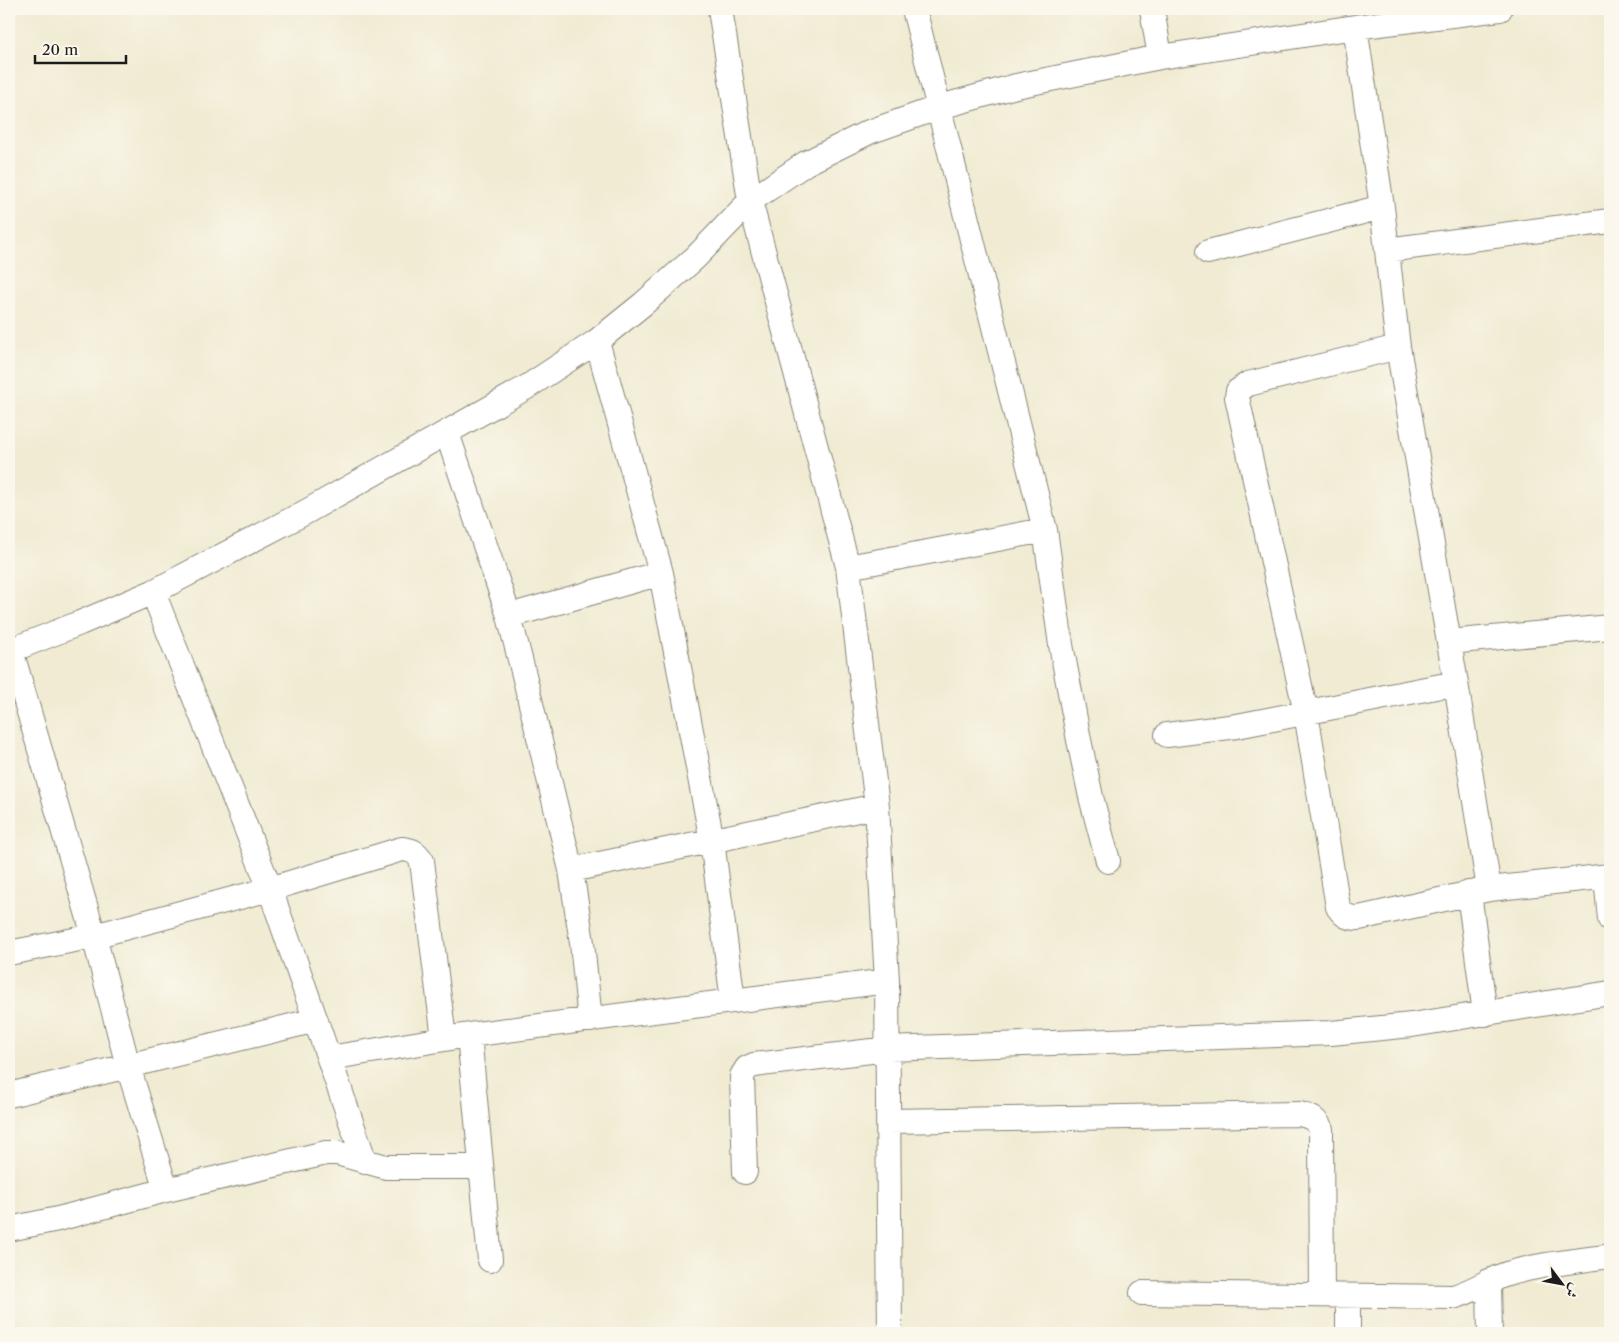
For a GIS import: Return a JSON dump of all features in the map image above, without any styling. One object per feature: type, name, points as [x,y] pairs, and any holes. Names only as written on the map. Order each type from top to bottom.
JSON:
[{"type":"street","points":[[720,9],[750,201],[848,566],[877,806],[887,981],[890,1333]]},
{"type":"street","points":[[914,9],[1046,530],[1061,645],[1078,740],[1108,861]]},
{"type":"street","points":[[1152,9],[1160,57]]},
{"type":"street","points":[[166,1190],[128,1066],[94,936],[10,651],[153,592],[304,513],[527,387],[597,341],[643,304],[696,257],[750,201],[806,164],[869,132],[940,107],[1016,86],[1160,57],[1355,27],[1418,14],[1500,9]]},
{"type":"street","points":[[1355,27],[1382,208],[1398,347],[1456,683],[1479,891],[1485,1014]]},
{"type":"street","points":[[1208,252],[1382,208]]},
{"type":"street","points":[[1387,250],[1610,220]]},
{"type":"street","points":[[597,341],[662,573],[712,841],[734,1001]]},
{"type":"street","points":[[1398,347],[1248,384],[1238,390],[1239,406],[1306,713],[1338,907],[1343,914],[1350,918],[1359,918],[1479,891],[1608,876],[1610,919]]},
{"type":"street","points":[[447,433],[509,616],[571,870],[582,943],[590,1020]]},
{"type":"street","points":[[848,566],[1046,530]]},
{"type":"street","points":[[509,616],[662,573]]},
{"type":"street","points":[[153,592],[270,889],[365,1162]]},
{"type":"street","points":[[1449,642],[1610,627]]},
{"type":"street","points":[[1166,735],[1238,726],[1456,683]]},
{"type":"street","points":[[571,870],[877,806]]},
{"type":"street","points":[[9,952],[94,936],[270,889],[402,849],[415,851],[422,861],[444,1039]]},
{"type":"street","points":[[329,1058],[469,1035],[887,981]]},
{"type":"street","points":[[745,1172],[742,1076],[747,1068],[754,1065],[888,1049],[1331,1034],[1412,1025],[1610,993]]},
{"type":"street","points":[[9,1095],[316,1020]]},
{"type":"street","points":[[469,1035],[490,1260]]},
{"type":"street","points":[[889,1122],[1300,1114],[1309,1116],[1316,1121],[1321,1130],[1322,1295]]},
{"type":"street","points":[[9,1229],[58,1219],[166,1190],[326,1152],[386,1167],[481,1167]]},
{"type":"street","points":[[1142,1293],[1453,1297],[1467,1293],[1489,1281],[1524,1270],[1610,1256]]},
{"type":"street","points":[[1489,1281],[1490,1333]]},
{"type":"street","points":[[1348,1296],[1348,1333]]}]
